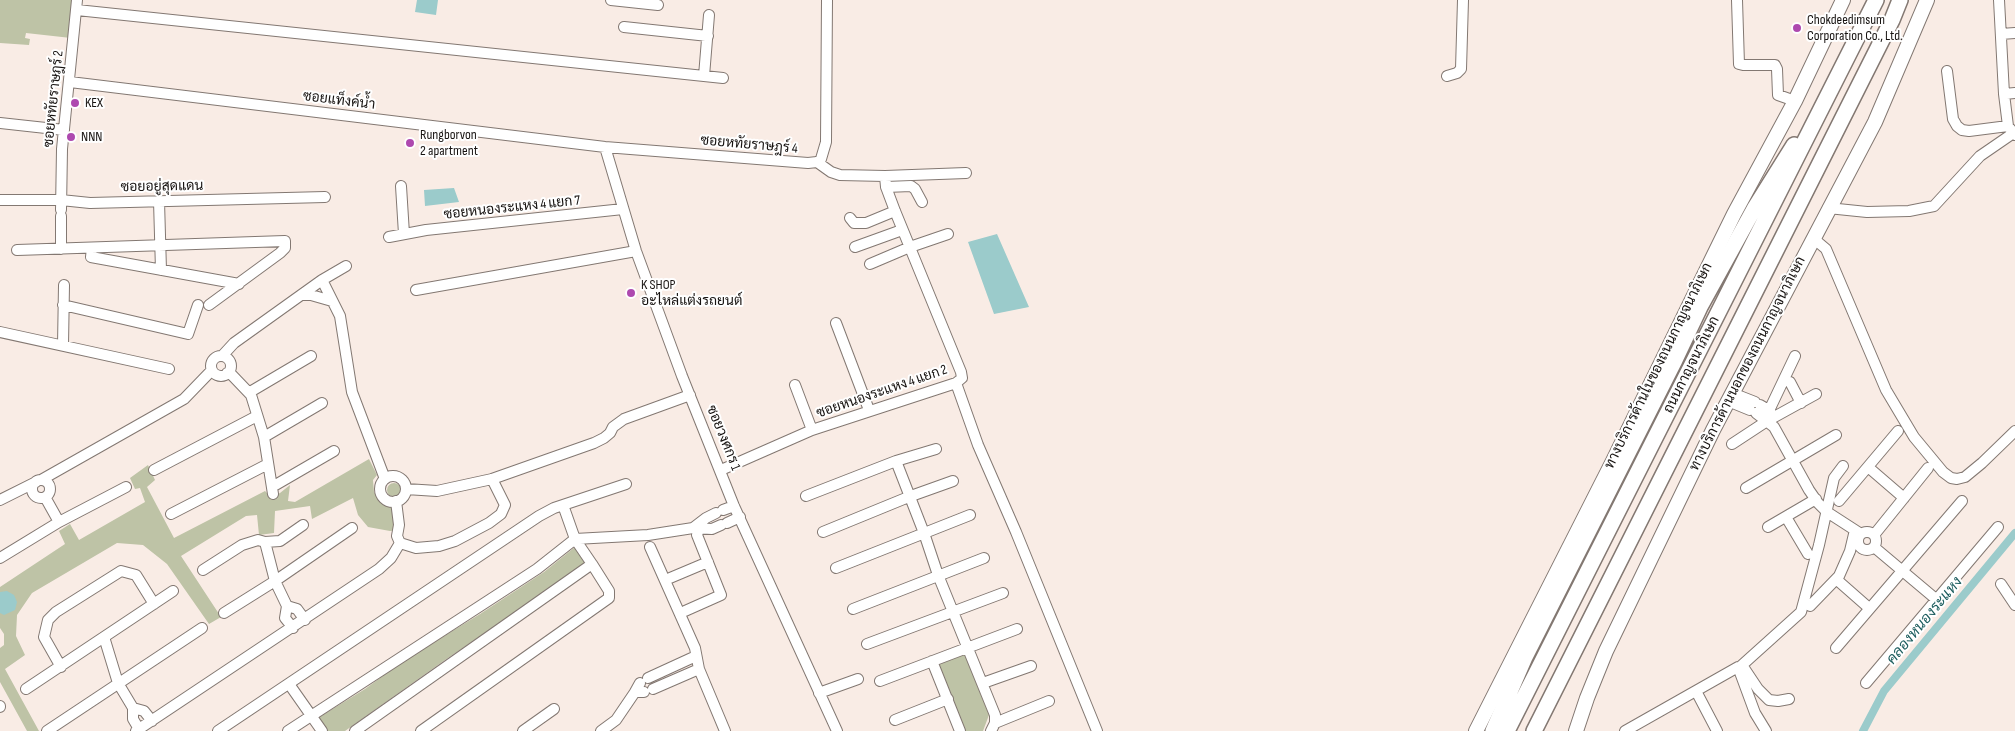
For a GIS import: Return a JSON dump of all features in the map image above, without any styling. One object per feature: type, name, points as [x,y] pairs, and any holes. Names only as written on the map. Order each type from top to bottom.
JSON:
[{"type":"highway","name":"ถนนกาญจนาภิเษก","points":[[1507,731],[1876,0]]},
{"type":"highway","name":"ถนนกาญจนาภิเษก","points":[[1534,731],[1900,0]]},
{"type":"highway","points":[[1493,731],[1496,720],[1525,657],[1700,307],[1741,232],[1790,151],[1826,101]]},
{"type":"highway","points":[[1612,486],[1660,428]]},
{"type":"highway","points":[[1544,731],[1563,674]]},
{"type":"main road","name":"ทางบริการด้านในของถนนกาญจนาภิเษก","points":[[1476,731],[1612,463],[1734,214],[1795,102],[1843,0]]},
{"type":"main road","name":"ทางบริการด้านนอกของถนนกาญจนาภิเษก","points":[[1576,731],[1606,651],[1730,397],[1875,122],[1927,0]]},
{"type":"street","points":[[610,0],[658,5]]},
{"type":"street","name":"ซอยหทัยราษฎร์ 4","points":[[605,147],[808,163],[817,162],[821,158],[826,142],[827,0]]},
{"type":"street","points":[[1447,76],[1457,73],[1461,69],[1462,0]]},
{"type":"street","points":[[1737,0],[1739,64],[1775,65],[1777,69],[1778,95],[1795,102]]},
{"type":"street","points":[[1999,0],[2001,34],[2010,94],[2012,132]]},
{"type":"street","points":[[77,5],[723,78]]},
{"type":"street","name":"ซอยหทัยราษฎร์ 2","points":[[61,249],[64,130],[77,5]]},
{"type":"street","points":[[704,76],[709,15]]},
{"type":"street","points":[[624,27],[708,36]]},
{"type":"street","points":[[2001,34],[2015,33]]},
{"type":"street","points":[[1947,71],[1953,119],[1957,126],[1962,130],[1969,131],[2012,132]]},
{"type":"street","name":"ซอยแท็งค์น้ำ","points":[[70,82],[605,147]]},
{"type":"street","points":[[0,123],[64,130]]},
{"type":"street","points":[[1828,208],[1851,212],[1883,212],[1909,211],[1934,206],[1980,156],[2012,132]]},
{"type":"street","name":"ซอยวงศกร 1","points":[[605,147],[636,251],[690,396],[734,506],[837,731]]},
{"type":"street","points":[[817,162],[831,172],[840,175],[885,176],[966,173]]},
{"type":"street","name":"ซอยหนองระแหง 4 แยก 2","points":[[721,470],[812,430],[956,383],[962,378],[902,230],[886,187],[885,176]]},
{"type":"street","points":[[401,186],[404,234]]},
{"type":"street","points":[[886,187],[911,186],[915,189],[922,202]]},
{"type":"street","name":"ซอยอยู่สุดแดน","points":[[0,200],[61,209],[90,203],[325,197]]},
{"type":"street","points":[[158,201],[161,270]]},
{"type":"street","name":"ซอยหนองระแหง 4 แยก 7","points":[[389,237],[623,209]]},
{"type":"street","points":[[850,218],[854,223],[866,223],[895,211]]},
{"type":"street","points":[[854,247],[902,230]]},
{"type":"street","points":[[870,264],[910,247],[948,234]]},
{"type":"street","points":[[1813,238],[1826,249],[1886,390],[1914,437],[1943,472],[1951,478],[1965,477],[2015,431]]},
{"type":"street","points":[[17,250],[285,242],[285,248],[209,305]]},
{"type":"street","points":[[92,248],[91,257],[239,284]]},
{"type":"street","points":[[416,290],[636,251]]},
{"type":"street","points":[[0,500],[38,481],[184,399],[212,370],[213,360],[222,356],[234,343],[322,280],[346,266]]},
{"type":"street","points":[[322,280],[340,316],[352,392],[385,479]]},
{"type":"street","points":[[63,345],[64,285]]},
{"type":"street","points":[[301,295],[311,295],[332,300]]},
{"type":"street","points":[[63,305],[188,334],[198,305]]},
{"type":"street","points":[[836,322],[869,410]]},
{"type":"street","points":[[0,332],[169,369]]},
{"type":"street","points":[[222,356],[229,362],[230,368],[227,373]]},
{"type":"street","points":[[250,392],[310,356]]},
{"type":"street","points":[[1732,444],[1763,414],[1795,356]]},
{"type":"street","points":[[212,370],[218,375],[229,372],[250,392],[264,437],[272,490],[334,451]]},
{"type":"street","points":[[1790,382],[1801,403]]},
{"type":"street","points":[[956,383],[969,422],[1097,731]]},
{"type":"street","points":[[795,385],[812,430]]},
{"type":"street","points":[[1763,414],[1801,403],[1816,394]]},
{"type":"street","points":[[406,489],[437,491],[492,479],[594,443],[604,438],[617,423],[624,419],[690,396]]},
{"type":"street","points":[[1730,397],[1763,414],[1816,500],[1827,512],[1858,532],[1874,535]]},
{"type":"street","points":[[264,437],[322,403]]},
{"type":"street","points":[[154,470],[257,416]]},
{"type":"street","points":[[1839,501],[1898,432]]},
{"type":"street","points":[[1746,488],[1836,435]]},
{"type":"street","points":[[806,496],[896,461],[936,449]]},
{"type":"street","points":[[896,461],[911,496],[938,575],[995,715],[993,727]]},
{"type":"street","points":[[171,514],[268,464]]},
{"type":"street","points":[[1625,731],[1642,727],[1696,691],[1740,666],[1801,612],[1834,478],[1843,466]]},
{"type":"street","points":[[1868,466],[1904,498]]},
{"type":"street","points":[[1874,535],[1928,468]]},
{"type":"street","points":[[397,476],[404,481],[406,489],[403,496],[396,501],[388,500],[382,494],[381,486],[385,479],[397,476]]},
{"type":"street","points":[[396,501],[399,525],[397,536],[400,543],[416,548],[439,546],[455,542],[501,514],[505,505],[492,479]]},
{"type":"street","points":[[38,481],[48,483],[49,493],[44,497],[59,522]]},
{"type":"street","points":[[823,532],[953,481]]},
{"type":"street","points":[[218,731],[539,516],[563,505],[626,484]]},
{"type":"street","points":[[0,558],[59,522],[126,487]]},
{"type":"street","points":[[1768,528],[1816,500]]},
{"type":"street","points":[[1836,648],[1962,501]]},
{"type":"street","points":[[421,731],[609,598],[610,592],[575,539],[563,505]]},
{"type":"street","points":[[696,528],[706,518],[734,506]]},
{"type":"street","points":[[836,568],[970,516]]},
{"type":"street","points":[[288,731],[537,569],[575,539],[648,535],[696,528],[712,528],[740,517]]},
{"type":"street","points":[[1786,517],[1808,554]]},
{"type":"street","points":[[203,570],[242,545],[258,540],[265,542],[280,541],[303,526]]},
{"type":"street","points":[[1866,683],[1998,527]]},
{"type":"street","points":[[224,613],[275,581],[352,528]]},
{"type":"street","points":[[685,611],[721,595],[697,535],[696,528]]},
{"type":"street","points":[[1858,532],[1858,543],[1860,548],[1864,550],[1870,550],[1874,547],[1876,543],[1874,535]]},
{"type":"street","points":[[1810,606],[1836,579],[1858,532]]},
{"type":"street","points":[[265,542],[275,581],[286,606],[285,618],[293,628]]},
{"type":"street","points":[[104,637],[118,683],[133,708],[133,719],[137,730],[379,569],[391,558],[400,543]]},
{"type":"street","points":[[650,547],[695,648],[699,668],[725,731]]},
{"type":"street","points":[[1874,547],[1937,600]]},
{"type":"street","points":[[853,608],[984,558]]},
{"type":"street","points":[[670,578],[708,562]]},
{"type":"street","points":[[355,731],[592,564]]},
{"type":"street","points":[[61,667],[44,637],[48,620],[56,612],[121,571],[136,575],[154,604]]},
{"type":"street","points":[[1836,579],[1869,608]]},
{"type":"street","points":[[2001,584],[2015,605]]},
{"type":"street","points":[[26,689],[173,591]]},
{"type":"street","points":[[867,644],[1003,593]]},
{"type":"street","points":[[286,606],[297,608],[305,620]]},
{"type":"street","points":[[47,731],[202,628]]},
{"type":"street","points":[[880,681],[1017,629]]},
{"type":"street","points":[[601,731],[616,720],[644,687],[696,656]]},
{"type":"street","points":[[932,661],[960,731]]},
{"type":"street","points":[[983,683],[1031,666]]},
{"type":"street","points":[[1740,666],[1747,672],[1764,696],[1770,700],[1778,701],[1789,699]]},
{"type":"street","points":[[1740,666],[1755,713],[1766,731]]},
{"type":"street","points":[[644,687],[699,668]]},
{"type":"street","points":[[819,693],[858,680]]},
{"type":"street","points":[[289,684],[322,731]]},
{"type":"street","points":[[1696,691],[1717,731]]},
{"type":"street","points":[[895,720],[948,699]]},
{"type":"street","points":[[993,727],[1049,701]]},
{"type":"street","points":[[133,708],[144,711],[152,721]]},
{"type":"street","points":[[523,731],[554,709]]},
{"type":"green space","points":[[0,0],[74,0],[71,38],[26,33],[25,38],[30,39],[29,45],[0,43]]},
{"type":"green space","points":[[369,459],[377,475],[373,480],[374,492],[380,501],[399,504],[402,530],[390,531],[368,527],[358,515],[353,498],[312,519],[310,506],[275,511],[274,533],[259,535],[257,515],[246,516],[181,556],[221,617],[209,624],[167,564],[143,545],[117,543],[32,593],[17,615],[16,636],[25,655],[5,669],[39,731],[27,731],[0,682],[0,648],[4,645],[4,634],[0,628],[0,587],[65,544],[59,531],[70,524],[79,540],[145,502],[140,488],[135,489],[130,478],[148,465],[155,480],[147,487],[174,538],[265,491],[271,497],[290,485],[288,501],[295,502]]},
{"type":"green space","points":[[394,483],[399,485],[401,490],[399,495],[394,497],[389,495],[387,490],[389,485]]},
{"type":"green space","points":[[575,547],[588,563],[445,660],[345,731],[327,731],[318,718],[544,572]]},
{"type":"green space","points":[[964,653],[989,715],[983,731],[964,731],[937,664]]},
{"type":"water","points":[[417,0],[438,0],[436,15],[415,12]]},
{"type":"water","points":[[454,188],[459,202],[425,206],[424,190]]},
{"type":"water","points":[[997,234],[1029,307],[994,314],[968,242]]},
{"type":"water","points":[[7,591],[14,595],[17,602],[15,610],[4,615],[0,613],[0,592]]},
{"type":"waterway","name":"คลองหนองระแหง","points":[[1863,731],[1884,691],[2015,533]]},
{"type":"place","name":"Chokdeedimsum Corporation Co., Ltd.","points":[[1797,28]]},
{"type":"place","name":"KEX","points":[[75,103]]},
{"type":"place","name":"NNN","points":[[71,137]]},
{"type":"place","name":"Rungborvon 2 apartment","points":[[410,143]]},
{"type":"place","name":"K SHOP อะไหล่แต่งรถยนต์","points":[[631,293]]}]
